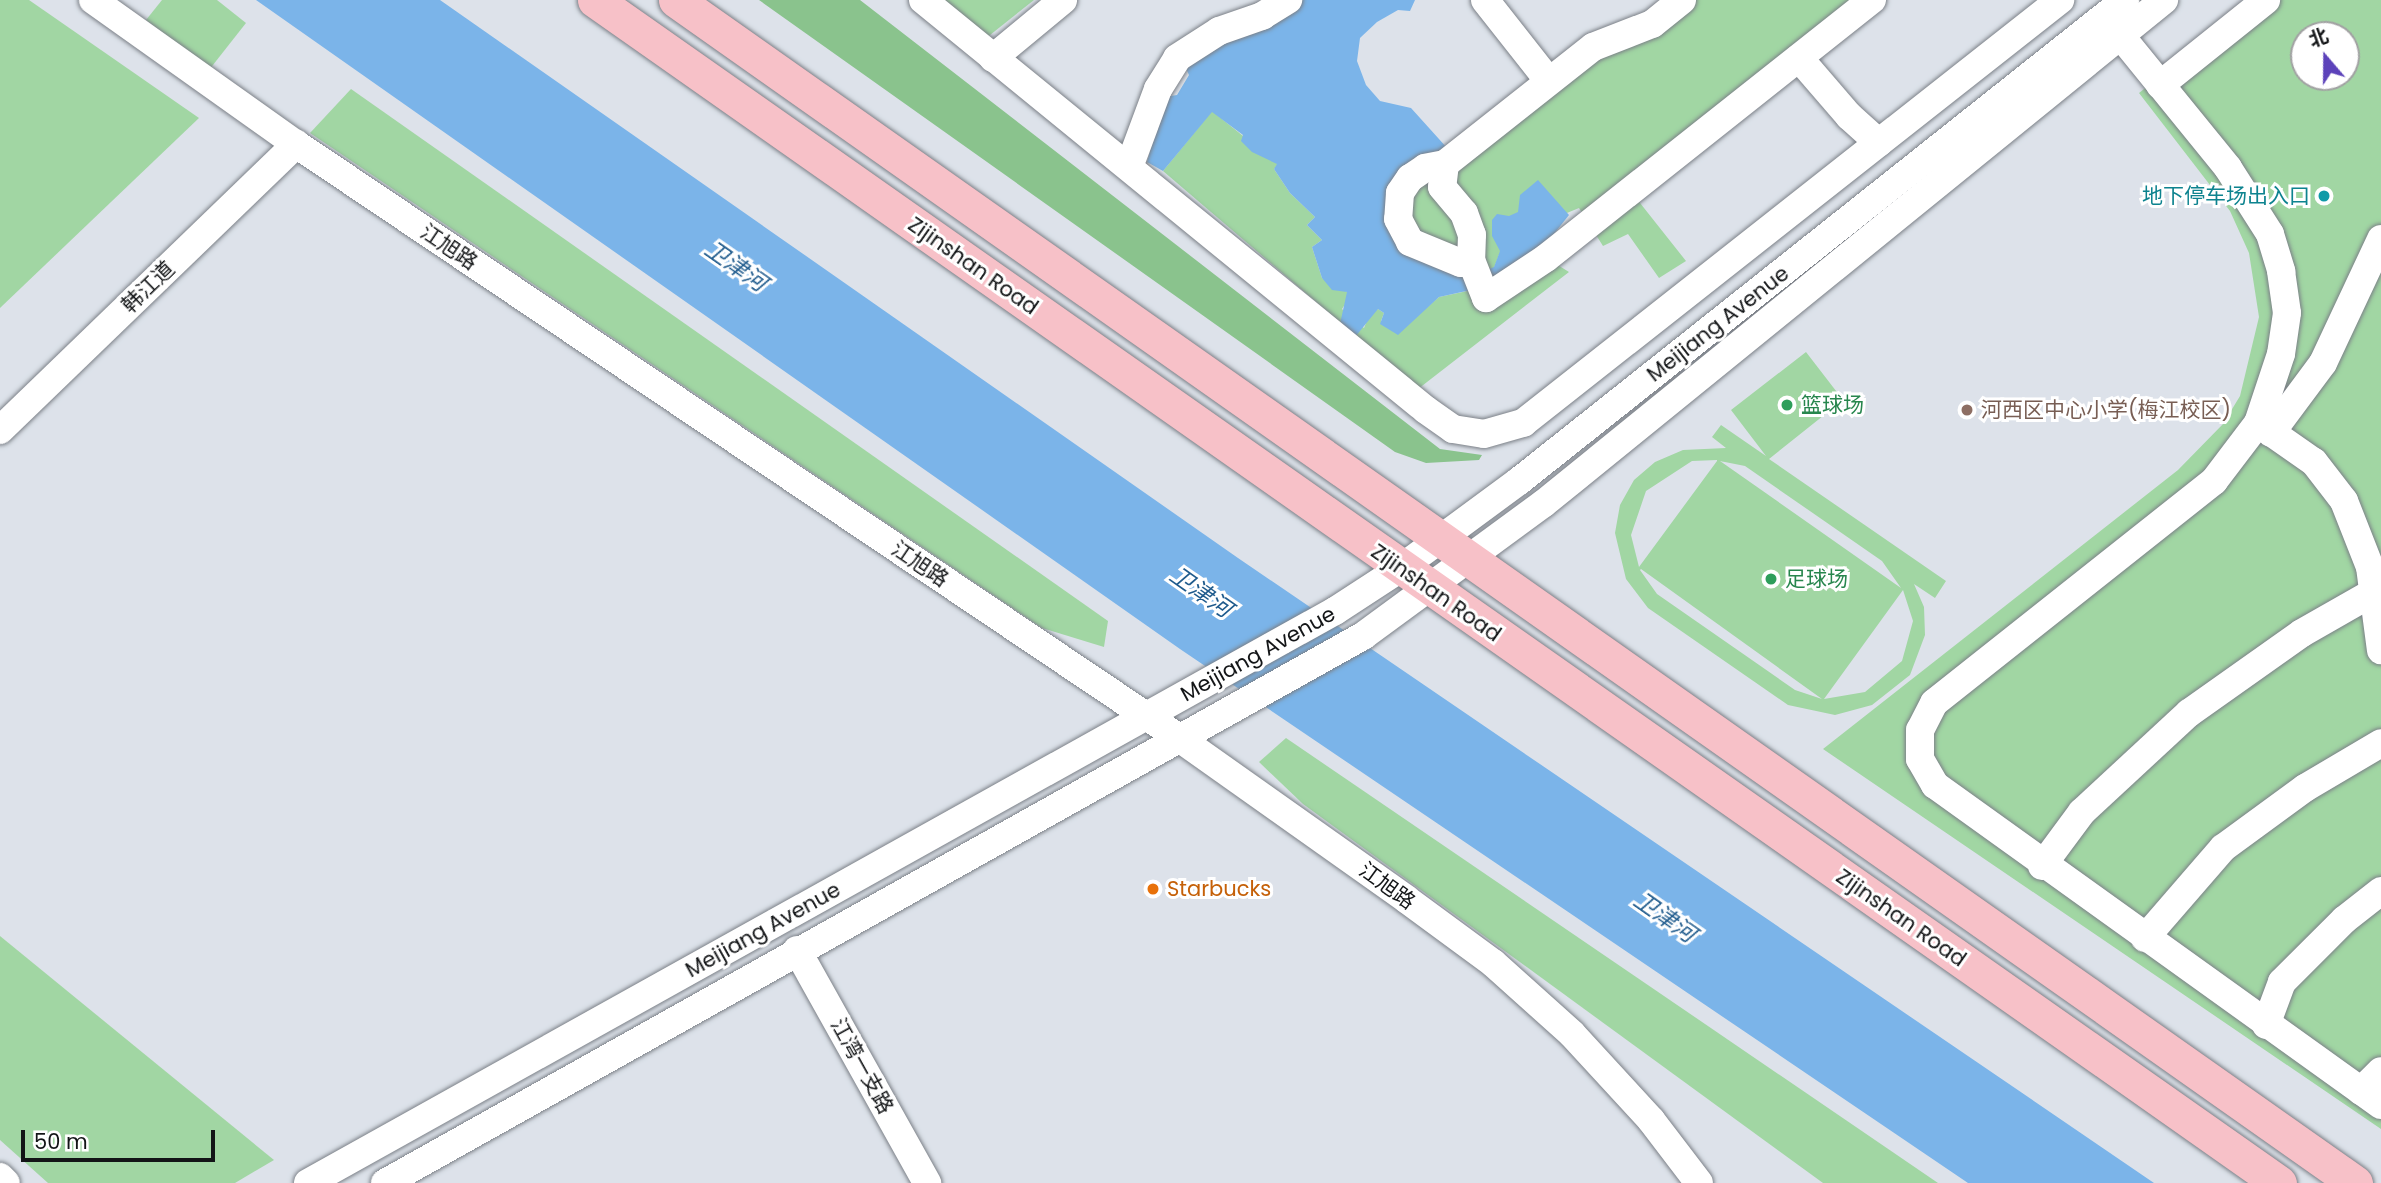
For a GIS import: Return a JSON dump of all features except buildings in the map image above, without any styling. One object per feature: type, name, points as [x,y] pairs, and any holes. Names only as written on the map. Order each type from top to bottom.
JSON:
[{"type":"main road","name":"Zijinshan Road","points":[[595,0],[2279,1183]]},
{"type":"main road","points":[[676,0],[2355,1183]]},
{"type":"street","name":"江旭路","points":[[93,0],[296,145],[1179,738],[1493,963],[1572,1034],[1651,1120],[1699,1183]]},
{"type":"street","points":[[922,0],[1426,410],[1453,429],[1484,434],[1523,423],[2060,0]]},
{"type":"street","points":[[993,58],[1063,0]]},
{"type":"street","points":[[1219,31],[1241,0]]},
{"type":"street","points":[[1129,167],[1158,89],[1177,58],[1219,31],[1262,16],[1287,0]]},
{"type":"street","points":[[1485,0],[1548,80]]},
{"type":"street","points":[[1477,274],[1461,263],[1410,242],[1398,219],[1400,192],[1410,178],[1425,168],[1445,164],[1548,80],[1594,47],[1652,24],[1682,0]]},
{"type":"street","points":[[1445,164],[1442,187],[1464,213],[1472,235],[1477,274],[1486,298],[1546,258],[1872,0]]},
{"type":"street","points":[[2068,0],[2116,20],[2160,85],[2250,202],[2270,234],[2281,271],[2287,313],[2281,354],[2264,428]]},
{"type":"street","name":"Meijiang Avenue","points":[[307,1183],[1335,611],[1401,568],[1519,481],[2116,20],[2164,0]]},
{"type":"street","points":[[2160,85],[2266,0]]},
{"type":"street","name":"Meijiang Avenue","points":[[384,1183],[1363,636],[1471,559],[2116,20]]},
{"type":"street","points":[[1799,58],[1849,116],[1880,143]]},
{"type":"street","name":"韩江道","points":[[0,430],[296,145]]},
{"type":"street","points":[[2381,239],[2323,363],[2264,428],[2214,481],[1948,690],[1934,703],[1920,730],[1920,759],[1935,785],[2042,866],[2371,1098],[2381,1071]]},
{"type":"street","points":[[2264,428],[2332,480],[2370,567],[2381,650]]},
{"type":"street","points":[[2042,866],[2082,812],[2189,713],[2302,633],[2374,592]]},
{"type":"street","points":[[2145,939],[2223,848],[2305,788],[2381,743]]},
{"type":"street","points":[[2266,1025],[2282,982],[2344,920],[2381,891]]},
{"type":"street","name":"江湾一支路","points":[[797,950],[927,1183]]},
{"type":"street","points":[[0,1177],[6,1183]]},
{"type":"green space","points":[[0,0],[29,0],[199,118],[0,308]]},
{"type":"green space","points":[[162,0],[217,0],[246,23],[209,70],[146,20]]},
{"type":"green space","points":[[759,0],[860,0],[1440,449],[1482,455],[1479,460],[1426,463],[1395,452]]},
{"type":"green space","points":[[939,0],[1034,0],[985,39]]},
{"type":"green space","points":[[1666,0],[1855,0],[1625,184],[1686,261],[1659,278],[1628,234],[1603,246],[1579,208],[1511,236],[1569,272],[1418,389],[1163,171],[1212,111],[1278,164],[1274,169],[1290,193],[1315,217],[1307,225],[1322,240],[1312,247],[1322,278],[1347,292],[1349,298],[1342,309],[1364,328],[1370,313],[1378,309],[1384,313],[1381,321],[1402,329],[1439,297],[1491,286],[1500,252],[1494,268],[1468,278],[1441,258],[1388,193],[1452,166]]},
{"type":"green space","points":[[2256,0],[2381,0],[2381,1129],[1823,749],[2178,470],[2223,424],[2240,396],[2259,317],[2249,253],[2230,211],[2139,93]]},
{"type":"green space","points":[[351,89],[1108,621],[1104,647],[1042,628],[310,133]]},
{"type":"green space","points":[[1806,352],[1843,400],[1769,459],[1946,581],[1935,598],[1914,584],[1924,607],[1925,635],[1910,675],[1872,705],[1835,715],[1788,705],[1648,608],[1626,579],[1615,533],[1620,505],[1634,480],[1655,462],[1683,450],[1726,448],[1712,437],[1721,425],[1766,456],[1731,410]],"holes":[[[1717,460],[1639,567],[1631,535],[1646,491],[1692,461]],[[1720,461],[1745,466],[1882,561],[1901,588]],[[1641,569],[1822,699],[1795,690],[1657,594]],[[1903,590],[1913,621],[1902,661],[1865,692],[1824,699]]]},
{"type":"green space","points":[[1286,738],[1938,1183],[1823,1183],[1303,804],[1259,762]]},
{"type":"green space","points":[[0,936],[274,1160],[235,1183],[48,1183],[0,1140]]},
{"type":"water","name":"卫津河","points":[[256,0],[440,0],[1238,558],[2154,1183],[1968,1183],[1180,649]]},
{"type":"water","points":[[1295,0],[1415,0],[1410,11],[1398,10],[1377,22],[1360,38],[1357,61],[1366,85],[1380,101],[1411,108],[1448,149],[1388,214],[1468,278],[1494,267],[1500,251],[1492,236],[1492,220],[1497,214],[1509,216],[1518,212],[1520,195],[1538,180],[1569,215],[1534,259],[1471,290],[1439,297],[1398,335],[1380,324],[1384,313],[1378,309],[1355,337],[1338,333],[1347,292],[1332,290],[1322,278],[1312,247],[1322,240],[1307,225],[1315,217],[1290,193],[1274,169],[1277,164],[1252,152],[1241,141],[1243,135],[1212,112],[1163,171],[1147,162],[1165,97],[1177,95],[1189,75],[1182,60]]},
{"type":"place","name":"地下停车场出入口","points":[[2324,196]]},
{"type":"place","name":"篮球场","points":[[1787,405]]},
{"type":"place","name":"河西区中心小学(梅江校区)","points":[[1967,410]]},
{"type":"place","name":"足球场","points":[[1771,579]]},
{"type":"place","name":"Starbucks","points":[[1153,889]]}]
